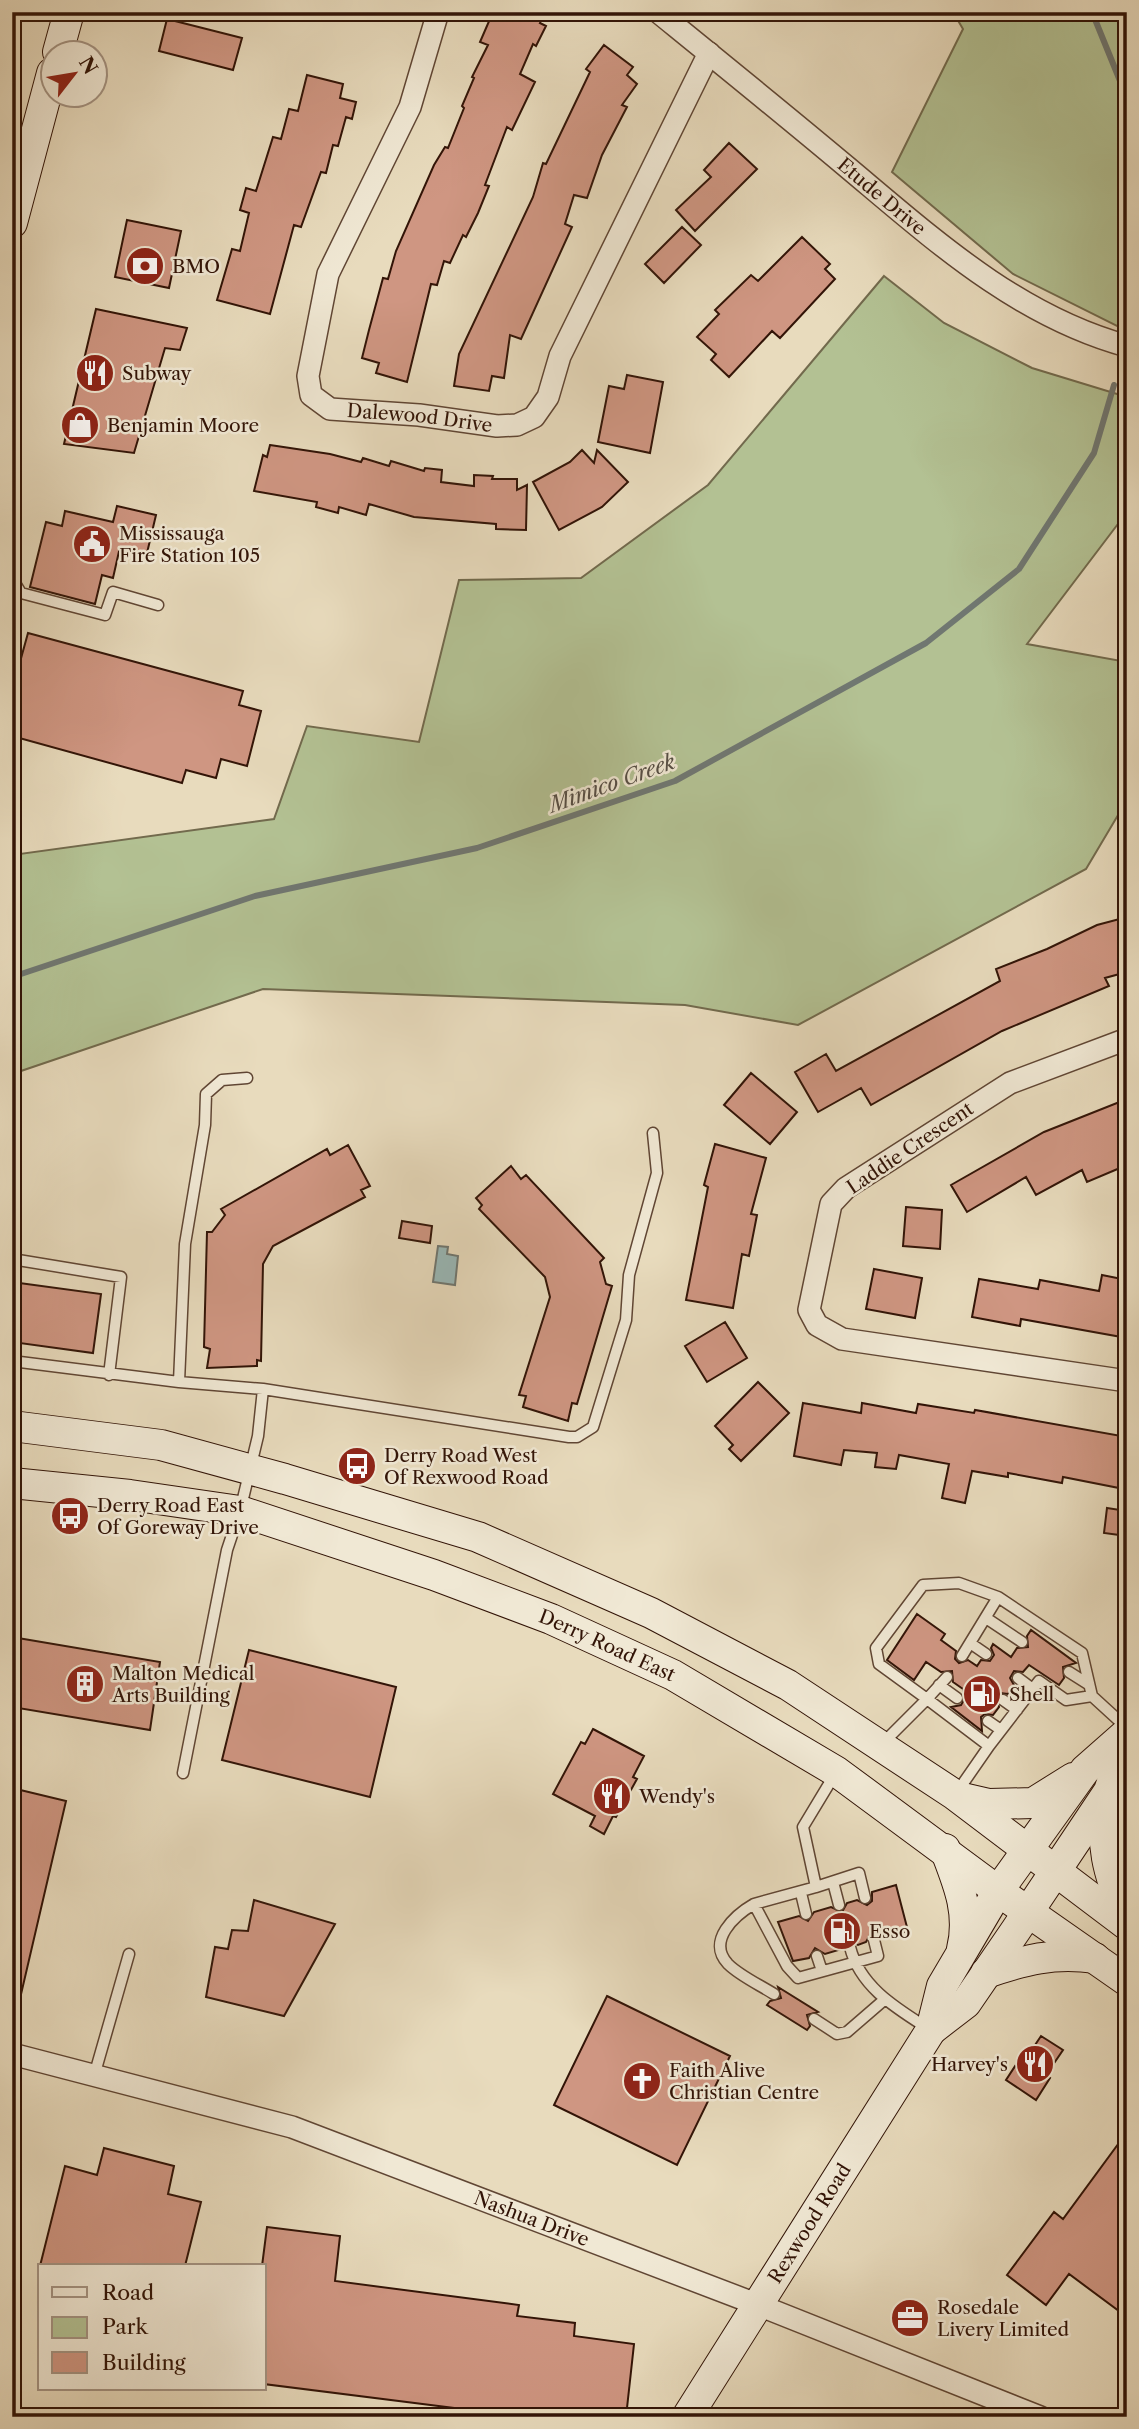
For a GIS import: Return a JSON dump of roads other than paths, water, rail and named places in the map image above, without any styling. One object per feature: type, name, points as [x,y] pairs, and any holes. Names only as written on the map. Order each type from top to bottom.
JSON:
[{"type":"main road","points":[[62,38],[69,12]]},
{"type":"main road","points":[[12,223],[43,108]]},
{"type":"main road","points":[[12,1426],[161,1445],[251,1472],[285,1479],[478,1537],[651,1612],[788,1685],[881,1746],[955,1795],[1127,1925]]},
{"type":"main road","name":"Derry Road East","points":[[12,1483],[130,1494],[240,1511],[434,1575],[551,1619],[673,1675],[837,1772],[945,1849],[998,1891],[1127,1981]]},
{"type":"main road","name":"Rexwood Road","points":[[687,2417],[931,2030],[942,1986],[998,1891],[1085,1770],[1127,1731]]},
{"type":"main road","name":"Rexwood Road","points":[[931,2030],[965,2004],[1056,1870],[1109,1791],[1127,1739]]},
{"type":"main road","points":[[955,1795],[989,1804],[1033,1803],[1085,1770]]},
{"type":"main road","points":[[1109,1791],[1103,1823],[1107,1870],[1127,1919]]},
{"type":"main road","points":[[945,1849],[963,1894],[967,1930],[960,1956]]},
{"type":"main road","points":[[986,1973],[1036,1956],[1066,1954],[1095,1958]]},
{"type":"street","name":"Dalewood Drive","points":[[438,12],[410,107],[328,274],[308,376],[311,395],[330,410],[419,415],[497,426],[517,425],[534,417],[548,397],[560,356],[709,53]]},
{"type":"street","name":"Etude Drive","points":[[658,12],[927,234],[987,279],[1036,310],[1074,328],[1127,346]]},
{"type":"street","name":"Laddie Crescent","points":[[1127,1039],[1010,1083],[846,1188],[831,1204],[809,1310],[817,1325],[842,1339],[1127,1381]]},
{"type":"street","name":"Nashua Drive","points":[[12,2054],[292,2127],[756,2304],[1038,2416]]},
{"type":"lane","points":[[12,578],[21,593],[105,615],[113,592],[158,605]]},
{"type":"lane","points":[[179,1382],[185,1244],[205,1125],[206,1094],[222,1080],[247,1078]]},
{"type":"lane","points":[[12,1361],[109,1375],[263,1389],[569,1437],[585,1433],[597,1419],[626,1320],[629,1275],[657,1173],[653,1133]]},
{"type":"lane","points":[[12,1259],[121,1277],[109,1375]]},
{"type":"lane","points":[[183,1773],[227,1550],[251,1472],[263,1389]]},
{"type":"lane","points":[[989,1746],[879,1664],[876,1648],[923,1586],[959,1583],[998,1597],[1082,1653],[1088,1667],[1088,1684],[1092,1696],[1127,1731]]},
{"type":"lane","points":[[962,1656],[998,1597]]},
{"type":"lane","points":[[986,1618],[1022,1642]]},
{"type":"lane","points":[[970,1643],[986,1654]]},
{"type":"lane","points":[[1069,1672],[1088,1684]]},
{"type":"lane","points":[[1018,1678],[1034,1690]]},
{"type":"lane","points":[[881,1746],[943,1681],[957,1698]]},
{"type":"lane","points":[[955,1795],[1039,1681],[1066,1700],[1092,1696]]},
{"type":"lane","points":[[1003,1700],[1017,1710]]},
{"type":"lane","points":[[988,1721],[1001,1730]]},
{"type":"lane","points":[[816,1888],[803,1827],[837,1772]]},
{"type":"lane","points":[[774,1993],[727,1964],[720,1948],[723,1935],[734,1916],[754,1904],[801,1893],[859,1873],[865,1898]]},
{"type":"lane","points":[[833,1882],[839,1905]]},
{"type":"lane","points":[[801,1893],[806,1914]]},
{"type":"lane","points":[[754,1904],[787,1966],[798,1978],[878,1956],[874,1940]]},
{"type":"lane","points":[[850,1947],[854,1963],[884,2000],[931,2030]]},
{"type":"lane","points":[[94,2076],[129,1954]]},
{"type":"lane","points":[[817,1956],[821,1972]]},
{"type":"lane","points":[[814,2019],[837,2034],[847,2032],[884,2000]]},
{"type":"water","points":[[438,1246],[448,1247],[447,1254],[458,1256],[455,1285],[433,1282]]},
{"type":"waterway","name":"Mimico Creek","points":[[1092,12],[1127,98]]},
{"type":"waterway","name":"Mimico Creek","points":[[12,977],[255,896],[477,848],[675,781],[926,643],[1019,569],[1094,453],[1114,385]]},
{"type":"place","name":"BMO","points":[[145,266]]},
{"type":"place","name":"Subway","points":[[95,373]]},
{"type":"place","name":"Benjamin Moore","points":[[80,425]]},
{"type":"place","name":"Mississauga Fire Station 105","points":[[92,544]]},
{"type":"place","name":"Derry Road West Of Rexwood Road","points":[[357,1466]]},
{"type":"place","name":"Derry Road East Of Goreway Drive","points":[[70,1516]]},
{"type":"place","name":"Malton Medical Arts Building","points":[[85,1684]]},
{"type":"place","name":"Shell","points":[[982,1694]]},
{"type":"place","name":"Wendy's","points":[[612,1796]]},
{"type":"place","name":"Esso","points":[[842,1931]]},
{"type":"place","name":"Harvey's","points":[[1035,2064]]},
{"type":"place","name":"Faith Alive Christian Centre","points":[[642,2081]]},
{"type":"place","name":"Rosedale Livery Limited","points":[[910,2318]]}]
